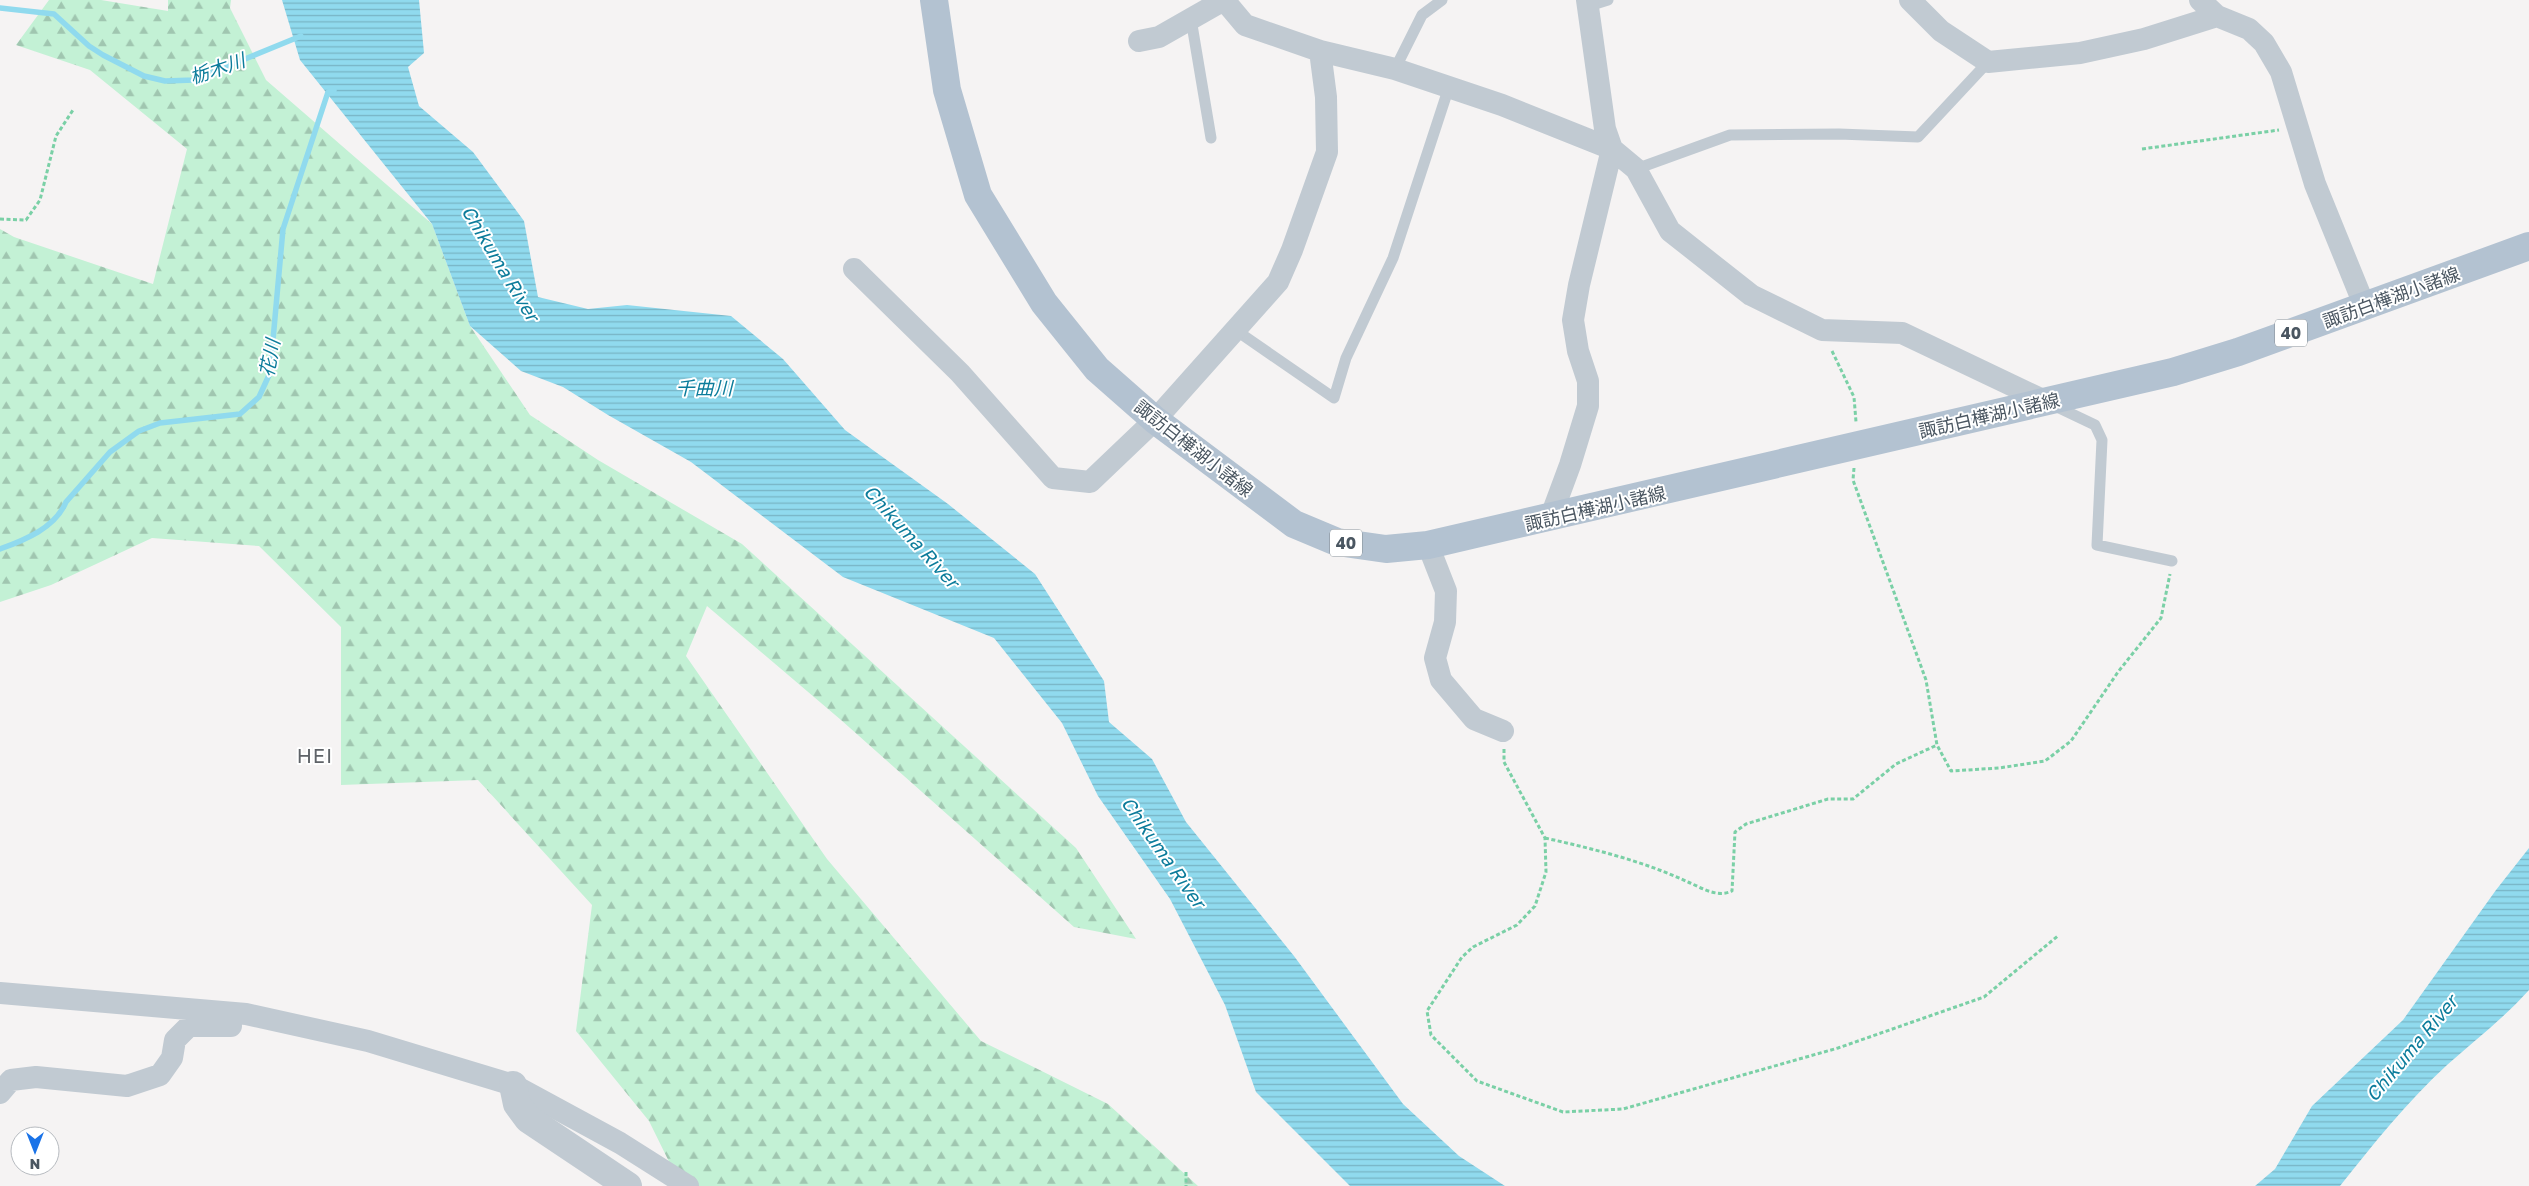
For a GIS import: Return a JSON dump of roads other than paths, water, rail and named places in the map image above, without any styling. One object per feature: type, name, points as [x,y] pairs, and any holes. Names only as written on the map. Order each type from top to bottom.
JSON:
[{"type":"main road","name":"諏訪白樺湖小諸線","points":[[934,0],[947,90],[978,195],[1044,303],[1097,369],[1155,420],[1294,524],[1337,542],[1386,549],[1428,545],[2182,369],[2238,352],[2365,307],[2529,246]]},
{"type":"street","points":[[1138,41],[1159,38],[1224,0],[1245,26],[1320,51],[1395,69],[1502,104],[1612,149],[1636,169],[1670,231],[1751,295],[1822,330],[1902,333],[2047,402]]},
{"type":"street","points":[[1910,0],[1941,32],[1988,62],[2080,53],[2144,39],[2217,16]]},
{"type":"street","points":[[2200,0],[2217,16],[2249,29],[2264,43],[2281,72],[2316,184],[2365,307]]},
{"type":"street","points":[[1550,518],[1570,465],[1588,406],[1588,381],[1578,351],[1573,320],[1579,285],[1612,149],[1605,128],[1595,2]]},
{"type":"street","points":[[854,269],[960,373],[1053,478],[1090,482],[1155,420],[1234,329],[1278,282],[1292,250],[1327,152],[1326,97],[1320,51]]},
{"type":"street","points":[[1428,545],[1446,591],[1445,622],[1435,658],[1441,680],[1474,719],[1503,731]]},
{"type":"street","points":[[0,994],[246,1014],[368,1041],[512,1085],[620,1144],[688,1186]]},
{"type":"street","points":[[0,1092],[12,1080],[36,1077],[127,1086],[160,1075],[172,1058],[175,1040],[189,1026],[232,1026],[243,1021],[246,1014]]},
{"type":"street","points":[[512,1085],[517,1104],[528,1119],[628,1186]]},
{"type":"lane","points":[[1395,69],[1422,15],[1442,0]]},
{"type":"lane","points":[[1191,19],[1212,138]]},
{"type":"lane","points":[[1636,169],[1730,135],[1840,134],[1918,137],[1988,62]]},
{"type":"lane","points":[[1234,329],[1334,398],[1346,358],[1393,258],[1449,87]]},
{"type":"lane","points":[[2047,402],[2095,425],[2102,440],[2097,545],[2172,561]]},
{"type":"water","name":"千曲川","points":[[282,0],[419,0],[424,53],[408,67],[419,106],[473,152],[524,221],[538,297],[588,309],[627,305],[731,316],[783,359],[845,430],[948,504],[1035,574],[1104,681],[1109,722],[1152,759],[1186,822],[1294,956],[1403,1104],[1459,1156],[1505,1186],[1350,1186],[1256,1092],[1225,1005],[1170,899],[1098,796],[1062,723],[994,638],[843,577],[691,462],[563,387],[521,371],[470,326],[432,224],[300,60]]},
{"type":"water","name":"Chikuma River","points":[[2529,848],[2529,990],[2510,1010],[2418,1093],[2340,1186],[2255,1186],[2275,1169],[2312,1106],[2403,1020],[2496,890]]},
{"type":"waterway","name":"栃木川","points":[[0,8],[54,14],[89,46],[103,55],[144,76],[165,81],[194,80],[301,36]]},
{"type":"waterway","name":"花川","points":[[0,549],[19,542],[47,526],[55,519],[66,502],[110,452],[139,431],[160,423],[240,414],[259,397],[270,373],[283,229],[328,92],[334,90]]},
{"type":"district","name":"HEI","points":[[315,755]]}]
